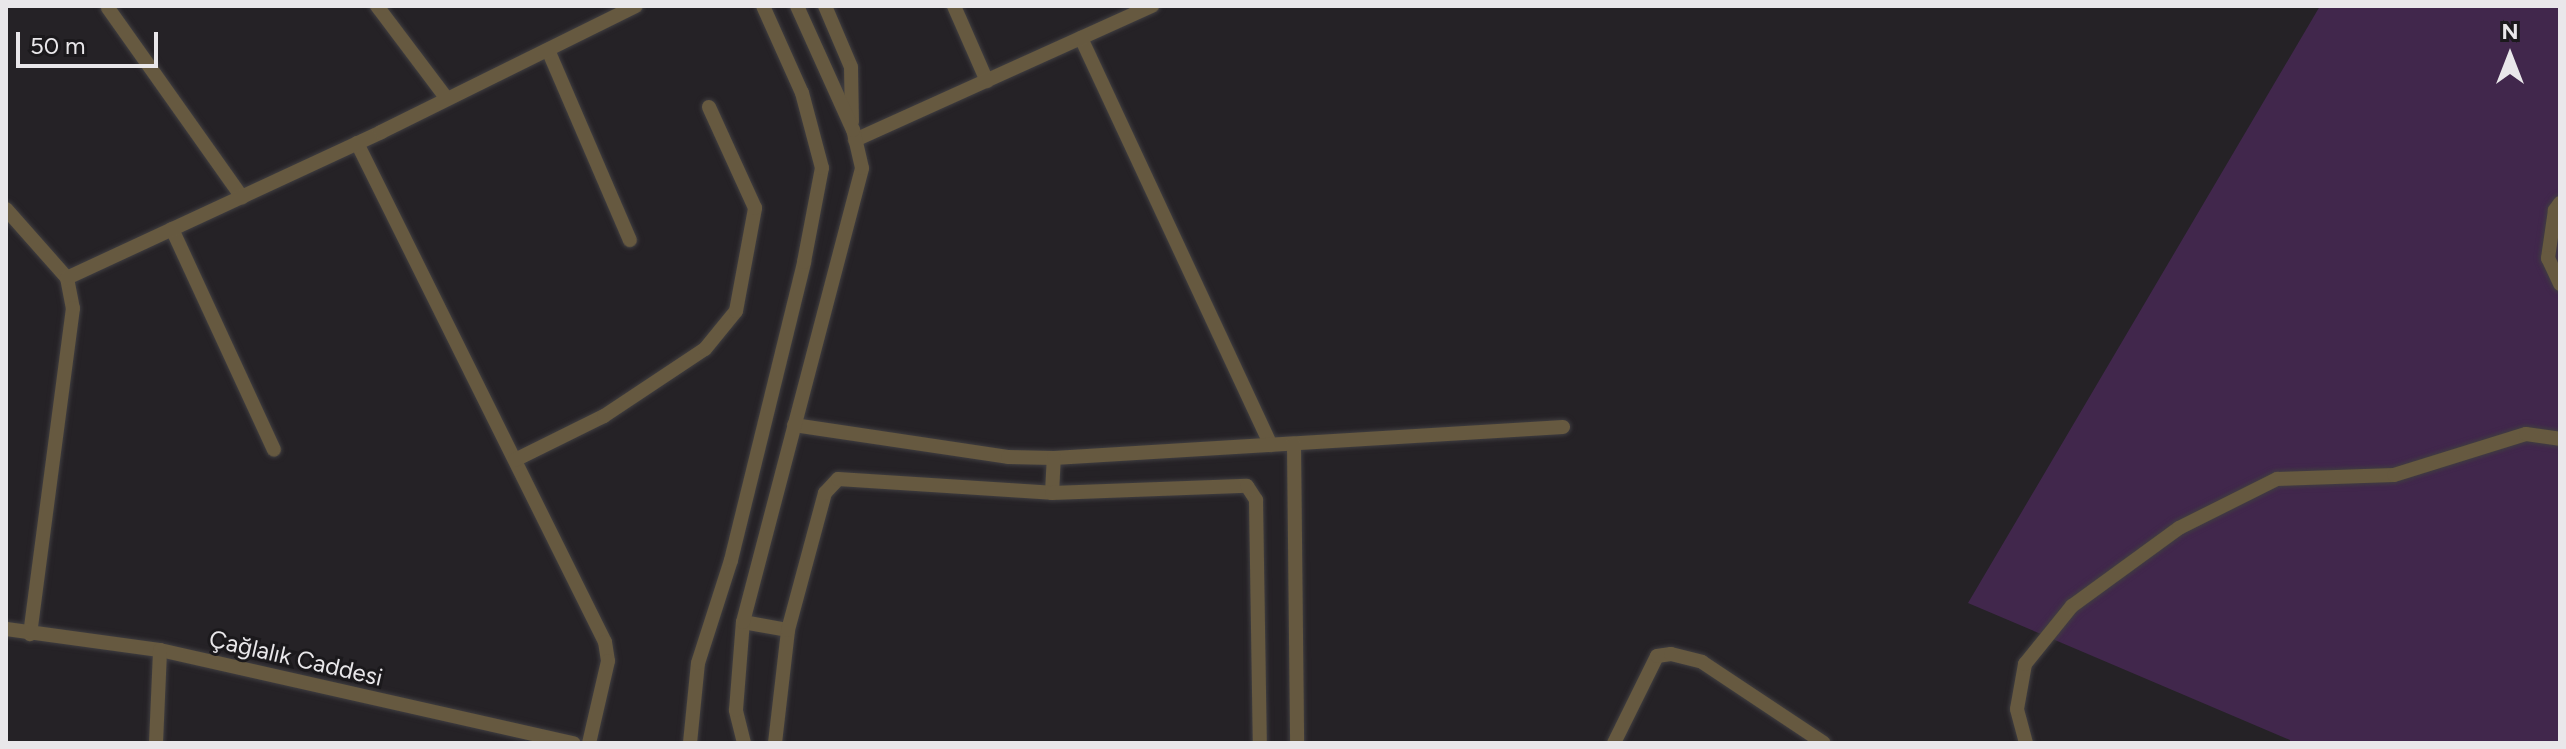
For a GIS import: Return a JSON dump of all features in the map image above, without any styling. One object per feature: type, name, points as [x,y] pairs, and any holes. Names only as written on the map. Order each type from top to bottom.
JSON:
[{"type":"street","points":[[377,6],[447,99]]},
{"type":"street","points":[[690,743],[698,663],[735,545],[804,262],[822,168],[802,93],[763,6]]},
{"type":"street","points":[[744,743],[736,710],[743,622],[862,168],[854,135],[797,6]]},
{"type":"street","points":[[825,6],[851,67],[854,135]]},
{"type":"street","points":[[954,6],[987,81]]},
{"type":"street","points":[[854,135],[987,81],[1152,6]]},
{"type":"street","points":[[108,8],[242,197]]},
{"type":"street","points":[[67,278],[357,143],[628,8]]},
{"type":"street","points":[[1081,38],[1271,445]]},
{"type":"street","points":[[548,50],[630,240]]},
{"type":"street","points":[[515,460],[604,416],[705,349],[736,311],[755,208],[709,107]]},
{"type":"street","points":[[357,143],[605,642],[608,661],[589,743]]},
{"type":"street","points":[[2560,203],[2555,210],[2548,258],[2560,284]]},
{"type":"street","points":[[6,209],[67,278],[73,308],[30,634]]},
{"type":"street","points":[[172,229],[274,450]]},
{"type":"street","points":[[794,425],[1008,457],[1054,458],[1563,427]]},
{"type":"street","points":[[2026,743],[2017,709],[2025,664],[2072,606],[2179,528],[2277,479],[2394,475],[2526,434],[2560,439]]},
{"type":"street","points":[[1294,444],[1297,743]]},
{"type":"street","points":[[1052,493],[1054,458]]},
{"type":"street","points":[[775,743],[788,630],[825,493],[838,479],[1052,493],[1247,486],[1256,500],[1260,743]]},
{"type":"street","points":[[743,622],[788,630]]},
{"type":"street","name":"Çağlalık Caddesi","points":[[6,629],[160,650],[571,743]]},
{"type":"street","points":[[156,743],[160,650]]},
{"type":"street","points":[[1614,743],[1657,656],[1671,654],[1702,662],[1824,743]]},
{"type":"shaded area","points":[[2320,6],[2560,6],[2560,743],[2290,743],[2290,740],[1968,603]]}]
